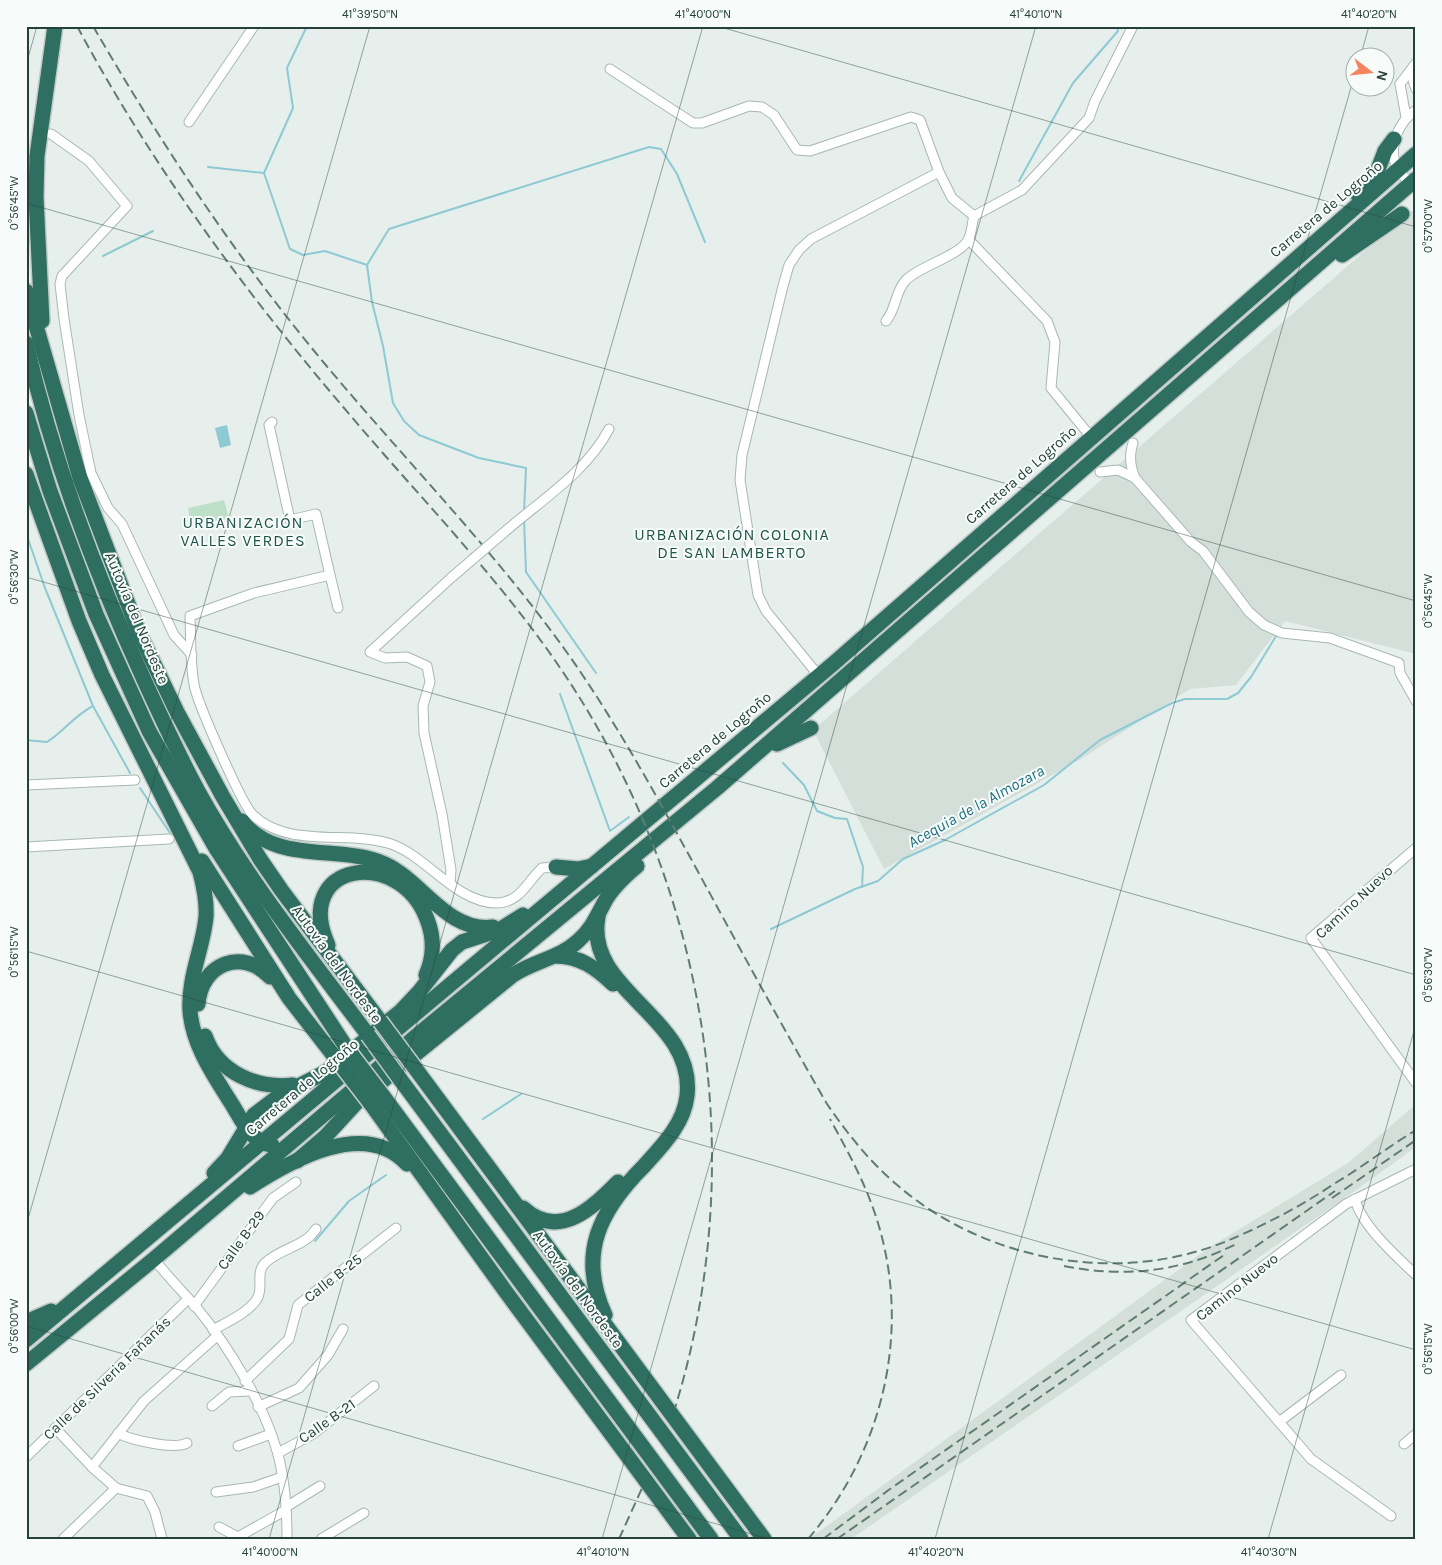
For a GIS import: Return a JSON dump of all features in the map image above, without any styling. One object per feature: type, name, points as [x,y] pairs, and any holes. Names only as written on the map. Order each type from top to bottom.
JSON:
[{"type":"highway","points":[[46,358],[41,316],[36,197],[37,156],[55,26]]},
{"type":"highway","points":[[1352,210],[1358,195],[1376,172],[1385,151],[1394,139]]},
{"type":"highway","name":"Carretera de Logroño","points":[[26,1340],[818,676],[1416,154]]},
{"type":"highway","points":[[26,1364],[713,791],[1414,183]]},
{"type":"highway","points":[[1283,295],[1402,214]]},
{"type":"highway","points":[[26,291],[80,478],[124,596],[177,712],[223,797],[282,892],[380,1021],[764,1539]]},
{"type":"highway","name":"Autovía del Nordeste","points":[[26,343],[38,395],[64,483],[110,605],[198,791],[239,858],[400,1079],[741,1539]]},
{"type":"highway","points":[[26,413],[50,491],[96,614],[150,731],[217,850],[341,1053]]},
{"type":"highway","points":[[26,474],[75,612],[102,675],[200,872],[206,902],[204,931],[190,996],[191,1021],[199,1047],[246,1127],[263,1142],[273,1145],[295,1138]]},
{"type":"highway","points":[[639,1370],[607,1319],[599,1302],[594,1283],[593,1254],[601,1223],[616,1197],[665,1143],[675,1128],[685,1106],[687,1083],[682,1058],[674,1041],[620,982],[602,956],[596,934],[599,916],[604,902],[616,887],[683,825],[713,791],[783,739],[810,728]]},
{"type":"highway","points":[[223,797],[246,825],[267,841],[296,850],[353,856],[383,863],[411,880],[447,912],[468,925],[479,928],[509,924]]},
{"type":"highway","points":[[172,816],[289,998]]},
{"type":"highway","points":[[556,867],[578,869],[593,866]]},
{"type":"highway","points":[[189,1203],[202,1185],[228,1158],[254,1115],[273,1100],[305,1084],[338,1063],[410,1002],[442,959],[458,945],[489,934],[509,924],[550,895],[563,891],[562,878],[556,867]]},
{"type":"highway","points":[[369,1007],[328,945],[320,924],[321,905],[327,891],[339,879],[356,872],[373,872],[392,879],[412,894],[424,910],[431,932],[432,954],[425,978],[410,1002]]},
{"type":"highway","points":[[298,1161],[325,1137],[359,1100],[513,975],[526,966],[554,956],[577,943],[599,916]]},
{"type":"highway","points":[[480,1157],[526,1210],[541,1219],[565,1221],[589,1209],[636,1164],[664,1133],[677,1104],[680,1092],[678,1069],[669,1046],[660,1034],[613,984],[592,966],[574,958],[554,956]]},
{"type":"highway","points":[[305,1084],[266,1085],[244,1079],[213,1052],[200,1025],[197,1010],[201,987],[207,976],[220,966],[238,961],[256,966],[265,972],[341,1053],[711,1539]]},
{"type":"highway","points":[[227,1096],[233,1128],[228,1158]]},
{"type":"highway","points":[[377,1100],[426,1182],[689,1539]]},
{"type":"highway","points":[[222,1201],[237,1195],[268,1176],[298,1161],[345,1145],[372,1144],[394,1152],[426,1182]]},
{"type":"highway","points":[[26,1322],[36,1319],[75,1298]]},
{"type":"street","points":[[190,122],[254,26]]},
{"type":"street","points":[[886,321],[893,313],[898,291],[905,281],[914,273],[952,254],[969,240],[974,216],[1022,190],[1089,118],[1095,101],[1133,26]]},
{"type":"street","points":[[1406,117],[1400,84],[1414,65]]},
{"type":"street","points":[[1400,84],[1414,87],[1414,65]]},
{"type":"street","points":[[610,69],[692,123],[702,123],[749,106],[762,107],[774,115],[797,150],[810,151],[911,117],[920,120],[939,172],[952,198],[974,216]]},
{"type":"street","points":[[1414,183],[1399,170],[1393,155],[1394,139],[1406,117],[1416,110]]},
{"type":"street","points":[[51,134],[89,161],[127,206],[62,276],[60,284],[64,319],[79,415],[91,473],[108,508],[122,524],[174,635],[192,656]]},
{"type":"street","points":[[818,676],[766,612],[758,595],[752,561],[740,480],[742,456],[766,351],[785,279],[799,250],[811,238],[939,172]]},
{"type":"street","points":[[969,240],[1047,321],[1055,342],[1051,388],[1091,437]]},
{"type":"street","points":[[272,422],[269,424],[290,520],[316,514],[338,608]]},
{"type":"street","points":[[450,883],[451,870],[442,814],[424,733],[423,706],[430,682],[427,666],[407,657],[386,658],[370,652],[452,577],[577,471],[599,447],[609,429]]},
{"type":"street","points":[[1133,443],[1130,464],[1135,478],[1191,542],[1203,551],[1249,612],[1264,626],[1282,633],[1330,638],[1399,662],[1400,673],[1416,700]]},
{"type":"street","points":[[1100,472],[1118,470],[1135,478]]},
{"type":"street","points":[[330,575],[254,593],[190,616],[196,692],[242,799],[253,815],[269,826],[296,834],[370,839],[392,845],[414,855],[450,883],[475,898],[499,903],[510,900],[520,894],[544,867],[556,867]]},
{"type":"street","points":[[26,785],[135,780]]},
{"type":"street","points":[[26,847],[169,839]]},
{"type":"street","name":"Camino Nuevo","points":[[1416,848],[1311,938],[1416,1083]]},
{"type":"street","name":"Camino Nuevo","points":[[1391,1516],[1311,1459],[1191,1320],[1355,1199],[1416,1169]]},
{"type":"street","name":"Calle B-29","points":[[191,1303],[273,1198],[296,1182]]},
{"type":"street","points":[[1355,1199],[1358,1208],[1375,1233],[1416,1275]]},
{"type":"street","name":"Calle B-25","points":[[245,1381],[289,1340],[298,1305],[396,1228]]},
{"type":"street","points":[[92,1467],[144,1401],[215,1333],[249,1308],[257,1298],[260,1290],[259,1276],[263,1265],[280,1251],[306,1240],[316,1229]]},
{"type":"street","points":[[154,1259],[215,1333],[245,1381],[271,1434],[278,1453],[282,1477],[287,1539]]},
{"type":"street","name":"Calle de Silveria Fañanás","points":[[26,1457],[191,1303]]},
{"type":"street","points":[[258,1407],[299,1388],[328,1355],[343,1329]]},
{"type":"street","points":[[1279,1422],[1342,1375]]},
{"type":"street","name":"Calle B-21","points":[[278,1453],[313,1434],[374,1386]]},
{"type":"street","points":[[212,1406],[230,1392],[250,1391]]},
{"type":"street","points":[[55,1428],[92,1467],[116,1488],[147,1496],[153,1505],[162,1539]]},
{"type":"street","points":[[118,1433],[126,1438],[179,1446],[187,1443]]},
{"type":"street","points":[[238,1446],[271,1434]]},
{"type":"street","points":[[1404,1444],[1416,1434]]},
{"type":"street","points":[[216,1492],[253,1487],[282,1477]]},
{"type":"street","points":[[219,1527],[238,1538],[320,1486]]},
{"type":"street","points":[[63,1539],[116,1488]]},
{"type":"street","points":[[321,1539],[364,1513]]},
{"type":"shaded area","points":[[1411,211],[1416,211],[1416,654],[1285,621],[1236,685],[1190,689],[1081,759],[884,869],[813,730]]},
{"type":"shaded area","points":[[1416,1104],[1416,1147],[1362,1186],[851,1539],[809,1539],[1210,1247],[1348,1163]]},
{"type":"green space","points":[[224,500],[229,518],[191,527],[188,508]]},
{"type":"water","points":[[227,425],[231,445],[220,448],[215,428]]},
{"type":"waterway","points":[[307,26],[287,68],[293,108],[264,173],[290,249],[303,255],[325,251],[367,265]]},
{"type":"waterway","points":[[1019,181],[1073,83],[1118,31],[1117,26]]},
{"type":"waterway","points":[[524,512],[526,468],[479,458],[419,435],[404,421],[393,403],[383,346],[372,302],[367,265],[389,229],[649,147],[661,149],[677,174],[705,242]]},
{"type":"waterway","points":[[208,167],[264,173]]},
{"type":"waterway","points":[[103,256],[153,231]]},
{"type":"waterway","points":[[524,519],[526,572],[596,673]]},
{"type":"waterway","points":[[26,533],[45,588],[93,706],[130,773]]},
{"type":"waterway","name":"Acequia de la Almozara","points":[[771,929],[855,889],[878,881],[903,859],[945,840],[1044,785],[1100,740],[1172,703],[1185,699],[1227,699],[1238,693],[1251,677],[1276,636]]},
{"type":"waterway","points":[[560,694],[610,831],[629,817]]},
{"type":"waterway","points":[[26,740],[47,742],[80,714],[93,706]]},
{"type":"waterway","points":[[783,763],[804,785],[817,811],[835,818],[847,819],[863,867],[862,887]]},
{"type":"waterway","points":[[140,788],[170,833]]},
{"type":"waterway","points":[[483,1119],[521,1094]]},
{"type":"waterway","points":[[315,1241],[349,1201],[386,1175]]},
{"type":"railway","points":[[77,26],[137,129],[203,228],[274,323],[312,370],[468,550],[525,619],[576,692],[622,774],[658,859],[686,948],[704,1039],[712,1132],[710,1225],[697,1317],[675,1408]]},
{"type":"railway","points":[[93,26],[197,194],[254,274],[315,352],[508,576],[568,654],[603,706],[651,786],[827,1104],[859,1146],[896,1184],[931,1210],[970,1232],[1011,1248],[1054,1258],[1098,1263],[1142,1262],[1185,1255],[1227,1241],[1254,1229],[1295,1208],[1416,1130]]},
{"type":"railway","points":[[808,1539],[835,1503],[857,1465],[874,1424],[885,1382],[891,1339],[891,1295],[885,1251],[869,1196],[830,1119]]},
{"type":"railway","points":[[1332,1198],[1416,1140]]},
{"type":"railway","points":[[837,1539],[1335,1191]]},
{"type":"railway","points":[[1064,1266],[1109,1272],[1152,1270],[1194,1261],[1236,1244]]},
{"type":"railway","points":[[823,1539],[890,1489],[1224,1255]]},
{"type":"railway","points":[[619,1539],[643,1486]]},
{"type":"district","name":"URBANIZACIÓN VALLES VERDES","points":[[243,531]]},
{"type":"district","name":"URBANIZACIÓN COLONIA DE SAN LAMBERTO","points":[[732,543]]}]
